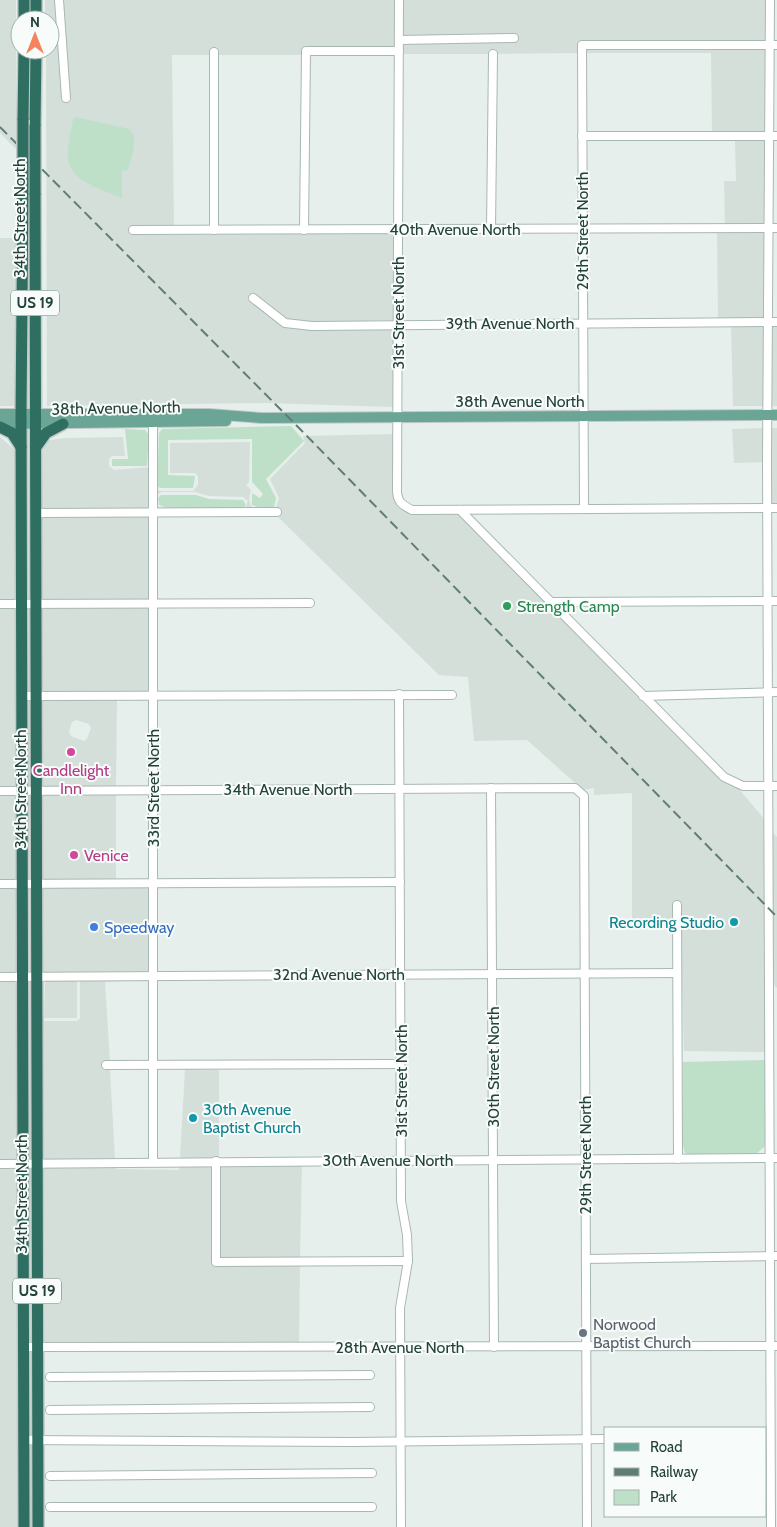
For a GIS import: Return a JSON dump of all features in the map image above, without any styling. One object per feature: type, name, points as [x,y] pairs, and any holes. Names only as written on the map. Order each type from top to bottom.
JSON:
[{"type":"highway","name":"34th Street North","points":[[24,60],[23,120],[29,192],[36,449],[38,1527]]},
{"type":"highway","name":"34th Street North","points":[[24,1527],[21,419],[29,192],[35,126],[36,60]]},
{"type":"highway","points":[[36,449],[46,433],[63,424]]},
{"type":"highway","points":[[0,425],[12,433],[21,447]]},
{"type":"highway","points":[[22,512],[30,523],[32,544],[36,549]]},
{"type":"main road","name":"38th Avenue North","points":[[0,414],[21,419],[153,418]]},
{"type":"main road","name":"38th Avenue North","points":[[35,419],[63,424],[209,414],[262,418],[773,415]]},
{"type":"main road","name":"38th Avenue North","points":[[0,425],[21,419]]},
{"type":"street","points":[[59,0],[66,98]]},
{"type":"street","name":"31st Street North","points":[[399,0],[397,492],[398,499],[402,505],[412,510],[460,510]]},
{"type":"street","points":[[770,0],[773,45],[773,415],[768,508],[768,692],[773,786],[769,824],[769,990],[774,1256],[771,1527]]},
{"type":"street","points":[[399,40],[514,38]]},
{"type":"street","name":"29th Street North","points":[[584,507],[582,45],[773,45]]},
{"type":"street","points":[[304,230],[306,51],[399,51]]},
{"type":"street","points":[[214,52],[214,230]]},
{"type":"street","points":[[491,229],[493,54]]},
{"type":"street","points":[[582,136],[773,136]]},
{"type":"street","name":"40th Avenue North","points":[[133,230],[773,228]]},
{"type":"street","name":"39th Avenue North","points":[[252,298],[285,323],[312,326],[773,322]]},
{"type":"street","name":"33rd Street North","points":[[153,418],[153,1162]]},
{"type":"street","points":[[460,510],[584,507],[777,508]]},
{"type":"street","points":[[460,510],[724,776],[743,786],[773,786]]},
{"type":"street","points":[[36,512],[277,512]]},
{"type":"street","points":[[553,602],[777,601]]},
{"type":"street","points":[[0,604],[310,603]]},
{"type":"street","points":[[643,696],[777,692]]},
{"type":"street","name":"31st Street North","points":[[399,694],[401,1201],[407,1235],[408,1261],[400,1308],[401,1527]]},
{"type":"street","points":[[22,696],[452,695]]},
{"type":"street","name":"30th Street North","points":[[491,788],[494,1347]]},
{"type":"street","name":"29th Street North","points":[[575,788],[584,796],[587,1527]]},
{"type":"street","name":"34th Avenue North","points":[[0,791],[575,788]]},
{"type":"street","points":[[769,824],[777,833]]},
{"type":"street","points":[[0,884],[400,882]]},
{"type":"street","points":[[677,904],[678,1159]]},
{"type":"street","name":"32nd Avenue North","points":[[0,977],[677,973]]},
{"type":"street","points":[[769,990],[777,998]]},
{"type":"street","points":[[106,1065],[400,1064]]},
{"type":"street","points":[[23,1066],[37,1066]]},
{"type":"street","name":"30th Avenue North","points":[[0,1164],[773,1158]]},
{"type":"street","points":[[216,1161],[216,1262],[408,1261]]},
{"type":"street","points":[[586,1259],[774,1256]]},
{"type":"street","name":"28th Avenue North","points":[[24,1346],[38,1348],[774,1346]]},
{"type":"street","points":[[50,1377],[370,1375]]},
{"type":"street","points":[[50,1410],[370,1407]]},
{"type":"street","points":[[24,1440],[38,1442],[604,1439]]},
{"type":"street","points":[[50,1476],[372,1473]]},
{"type":"street","points":[[50,1507],[372,1507]]},
{"type":"shaded area","points":[[0,0],[16,0],[16,10],[10,10],[10,60],[16,60],[16,149],[0,133]]},
{"type":"shaded area","points":[[45,0],[56,0],[57,10],[45,10]]},
{"type":"shaded area","points":[[63,0],[396,0],[395,48],[303,47],[303,55],[218,55],[217,48],[212,48],[211,55],[172,55],[174,227],[130,227],[130,234],[174,235],[396,233],[394,320],[312,323],[286,319],[252,293],[248,298],[285,326],[312,330],[394,328],[395,407],[265,403],[47,406],[46,60],[60,60],[60,51],[64,102],[70,101]]},
{"type":"shaded area","points":[[402,0],[767,0],[766,41],[579,41],[579,53],[496,54],[496,51],[490,51],[490,54],[402,54],[402,44],[518,41],[517,34],[402,36]]},
{"type":"shaded area","points":[[585,48],[766,48],[767,133],[712,133],[711,53],[585,53]]},
{"type":"shaded area","points":[[735,140],[767,140],[766,225],[725,225],[724,181],[736,181]]},
{"type":"shaded area","points":[[717,232],[766,232],[766,318],[718,319]]},
{"type":"shaded area","points":[[0,238],[16,238],[16,406],[0,406]]},
{"type":"shaded area","points":[[777,325],[777,406],[772,406],[772,326]]},
{"type":"shaded area","points":[[731,326],[766,326],[766,406],[733,406]]},
{"type":"shaded area","points":[[765,428],[764,462],[734,463],[732,429]]},
{"type":"shaded area","points":[[772,428],[777,428],[777,504],[771,504]]},
{"type":"shaded area","points":[[395,434],[394,492],[398,507],[412,513],[459,513],[552,606],[640,700],[722,779],[738,788],[765,820],[766,1052],[684,1051],[680,901],[674,901],[674,920],[632,919],[632,793],[594,795],[594,788],[583,790],[527,740],[474,741],[468,677],[439,675],[276,515],[280,515],[280,508],[276,508],[279,498],[270,479],[305,443],[303,436]]},
{"type":"shaded area","points":[[0,437],[15,450],[17,600],[0,600]]},
{"type":"shaded area","points":[[123,437],[125,456],[112,456],[109,459],[109,466],[114,470],[150,467],[150,510],[42,509],[43,441],[65,438]]},
{"type":"shaded area","points":[[250,442],[249,482],[246,485],[251,490],[249,499],[252,509],[245,509],[248,501],[243,497],[209,496],[195,492],[161,492],[156,495],[156,489],[160,491],[193,491],[198,485],[198,476],[195,473],[170,473],[170,443]]},
{"type":"shaded area","points":[[42,516],[150,517],[150,600],[42,600]]},
{"type":"shaded area","points":[[150,607],[150,692],[43,693],[42,608]]},
{"type":"shaded area","points":[[0,608],[17,608],[19,788],[0,788]]},
{"type":"shaded area","points":[[43,700],[117,700],[116,787],[43,788]],"holes":[[[76,720],[89,724],[91,728],[87,739],[84,741],[71,736],[69,732],[72,722]]]},
{"type":"shaded area","points":[[116,794],[116,880],[43,880],[43,795]]},
{"type":"shaded area","points":[[0,795],[19,795],[20,880],[0,880]]},
{"type":"shaded area","points":[[772,832],[777,837],[777,988],[772,983]]},
{"type":"shaded area","points":[[0,887],[20,887],[20,973],[0,973]]},
{"type":"shaded area","points":[[43,887],[150,887],[150,971],[44,973]]},
{"type":"shaded area","points":[[77,979],[77,1018],[44,1018],[45,983],[49,980]]},
{"type":"shaded area","points":[[150,979],[105,982],[110,1063],[104,1064],[104,1070],[110,1070],[115,1159],[44,1161],[44,1021],[77,1021],[80,1018],[80,980]]},
{"type":"shaded area","points":[[0,980],[20,980],[20,1161],[0,1161]]},
{"type":"shaded area","points":[[185,1069],[219,1070],[219,1158],[180,1158]]},
{"type":"shaded area","points":[[302,1164],[300,1257],[219,1259],[219,1165]]},
{"type":"shaded area","points":[[179,1165],[213,1165],[213,1266],[300,1264],[299,1344],[45,1344],[44,1168],[116,1166],[116,1169],[179,1170]]},
{"type":"shaded area","points":[[0,1168],[20,1168],[21,1527],[0,1527]]},
{"type":"green space","points":[[76,117],[129,129],[132,133],[134,138],[133,154],[128,170],[122,171],[122,198],[89,184],[74,173],[70,166],[68,158],[69,144],[73,119]]},
{"type":"green space","points":[[291,426],[304,441],[266,479],[276,498],[274,507],[260,508],[252,505],[252,493],[260,498],[263,494],[252,482],[252,439],[168,440],[168,475],[195,476],[193,488],[160,488],[157,486],[159,433],[162,429]]},
{"type":"green space","points":[[125,429],[145,430],[149,435],[147,466],[112,466],[112,459],[128,459]]},
{"type":"green space","points":[[161,495],[196,495],[209,499],[243,500],[246,505],[242,509],[167,508],[159,505],[158,498]]},
{"type":"green space","points":[[767,1060],[766,1145],[756,1154],[690,1155],[685,1153],[682,1142],[683,1062]]},
{"type":"railway","points":[[0,127],[301,430],[777,917]]},
{"type":"place","name":"Strength Camp","points":[[507,606]]},
{"type":"place","name":"Candlelight Inn","points":[[71,752]]},
{"type":"place","name":"Venice","points":[[74,855]]},
{"type":"place","name":"Recording Studio","points":[[734,922]]},
{"type":"place","name":"Speedway","points":[[94,927]]},
{"type":"place","name":"30th Avenue Baptist Church","points":[[193,1118]]},
{"type":"place","name":"Norwood Baptist Church","points":[[583,1333]]}]
